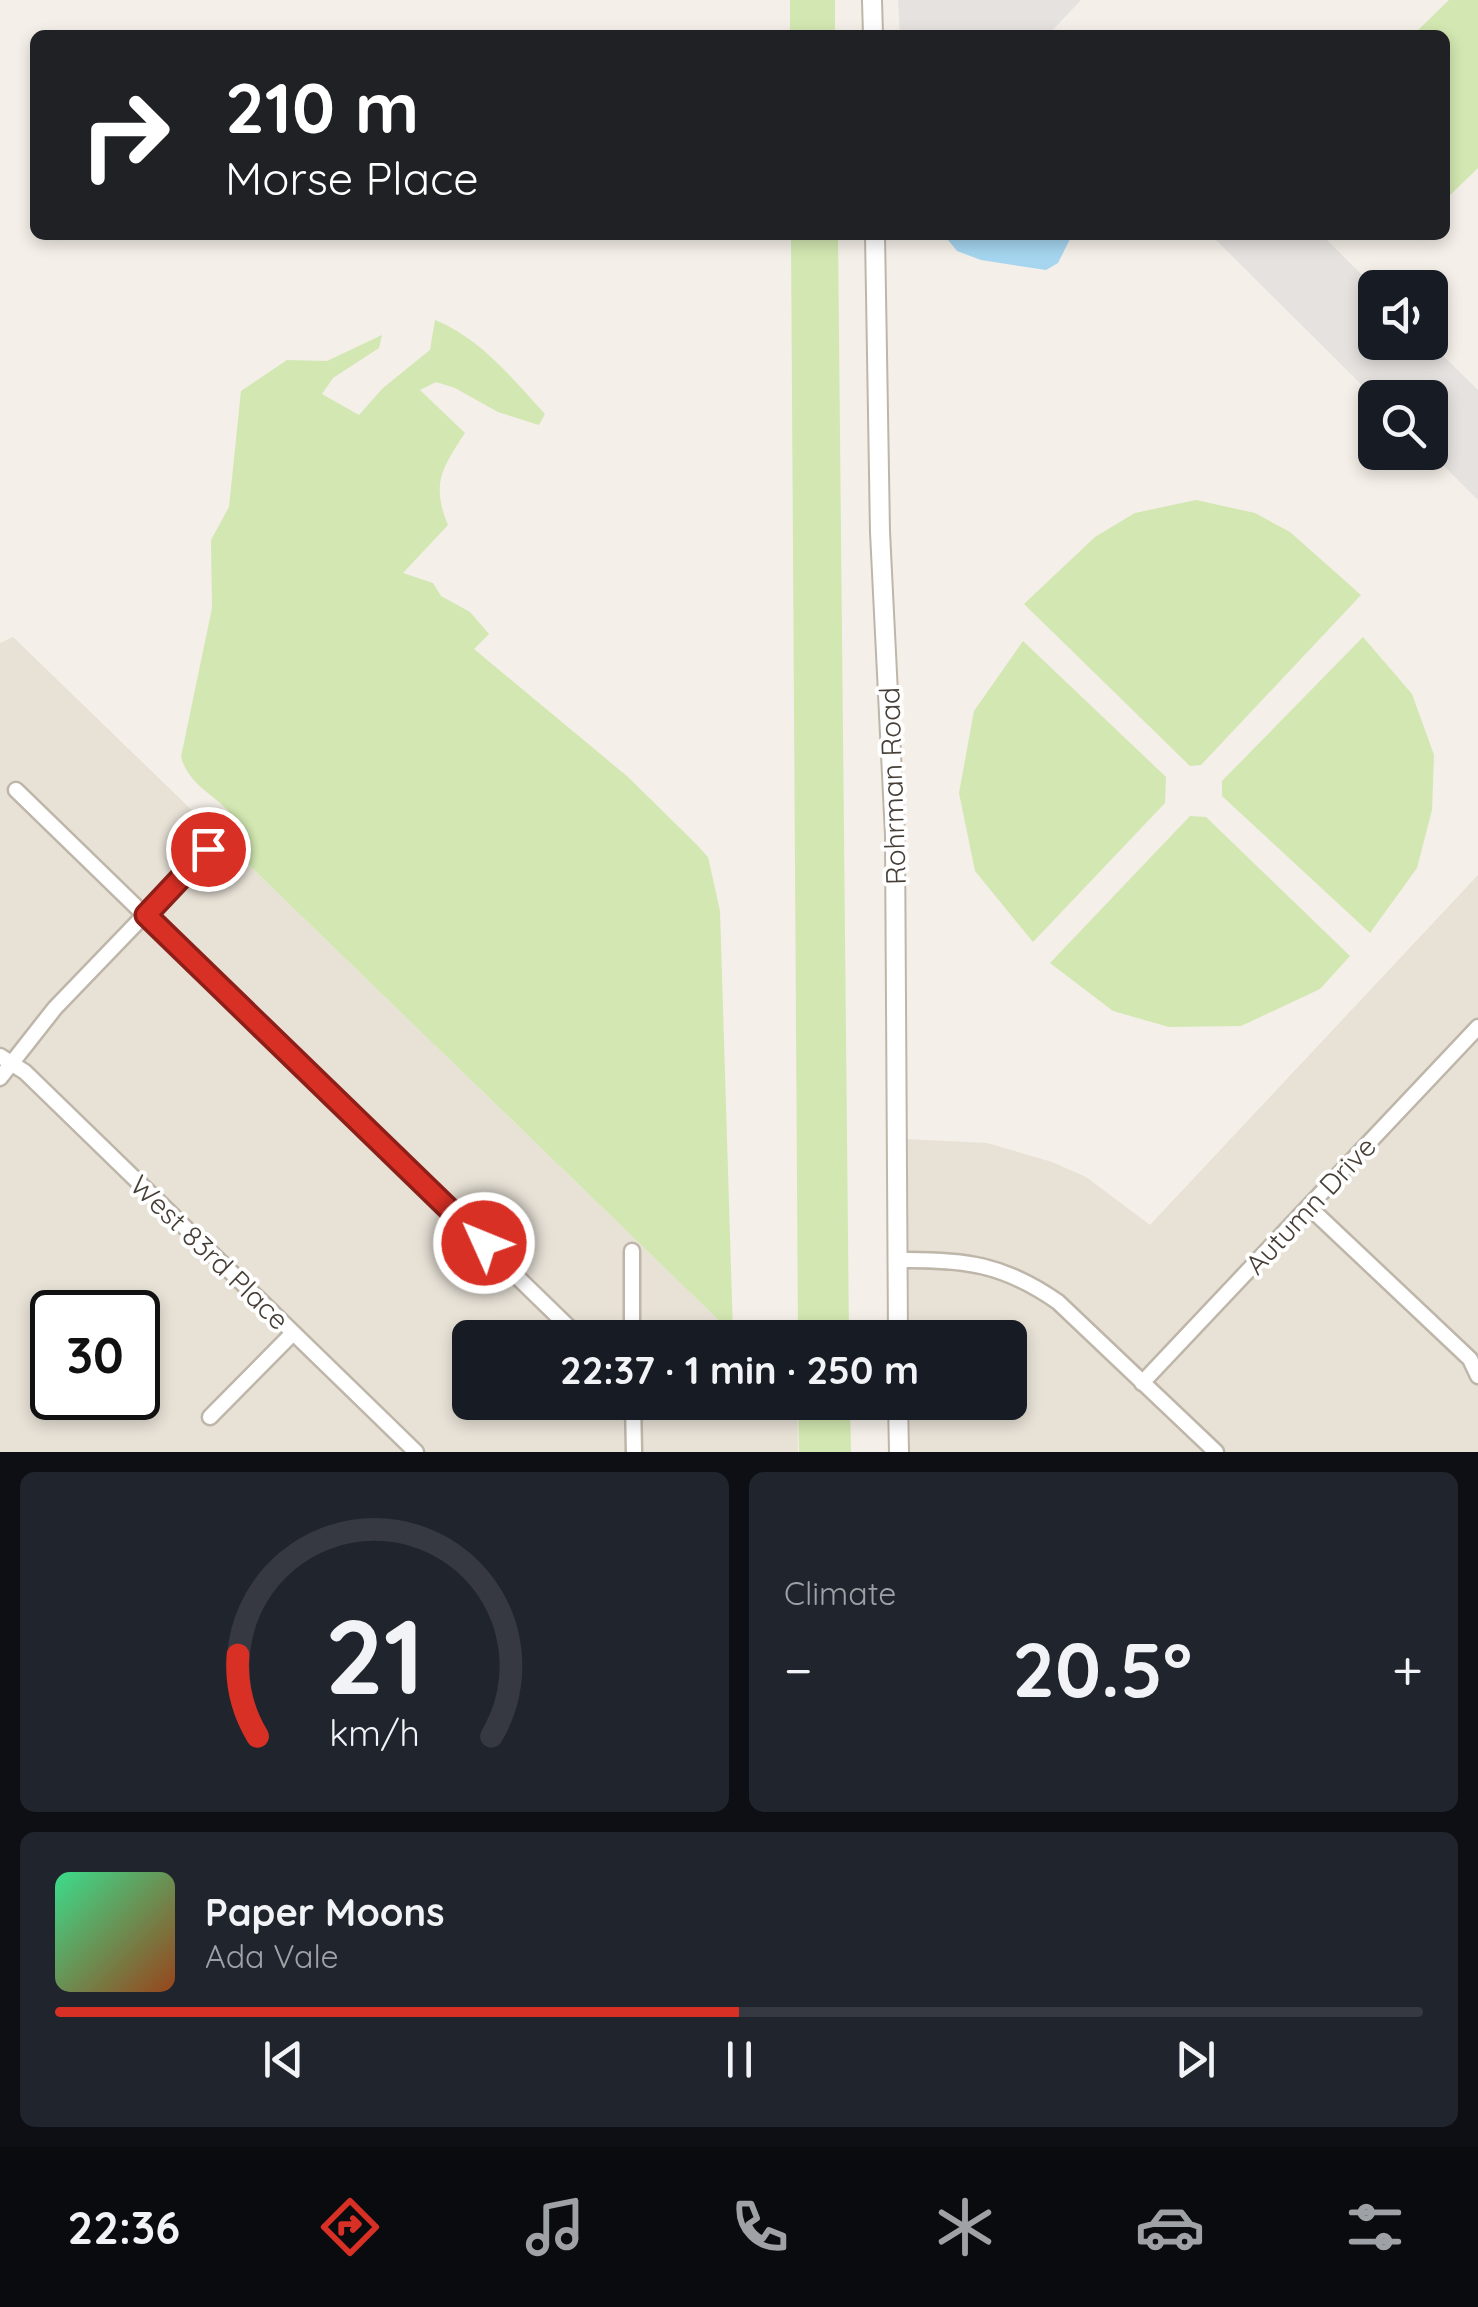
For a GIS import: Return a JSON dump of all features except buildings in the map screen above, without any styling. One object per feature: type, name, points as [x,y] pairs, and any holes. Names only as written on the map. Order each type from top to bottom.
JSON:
[{"type":"street","points":[[872,0],[873,30]]},
{"type":"street","name":"Rohrman Road","points":[[876,240],[880,532],[895,834],[898,1320]]},
{"type":"street","points":[[16,790],[562,1320]]},
{"type":"street","points":[[0,1078],[6,1059],[208,849]]},
{"type":"street","name":"Autumn Drive","points":[[1142,1383],[1478,1027]]},
{"type":"street","name":"West 83rd Place","points":[[6,1059],[38,1084],[416,1452]]},
{"type":"street","points":[[1308,1207],[1470,1359],[1478,1376]]},
{"type":"street","points":[[632,1251],[632,1320]]},
{"type":"street","points":[[898,1260],[976,1262],[1032,1283],[1058,1302],[1216,1452]]},
{"type":"street","points":[[210,1417],[293,1332]]},
{"type":"street","points":[[633,1420],[634,1452]]},
{"type":"street","points":[[898,1420],[898,1452]]},
{"type":"shaded area","points":[[898,0],[1081,0],[1053,30],[900,30]]},
{"type":"shaded area","points":[[1216,240],[1327,240],[1358,271],[1358,360],[1447,360],[1478,390],[1478,500],[1448,470],[1448,380],[1358,381]]},
{"type":"shaded area","points":[[13,637],[718,1320],[452,1320],[452,1420],[797,1420],[798,1452],[0,1452],[0,643]]},
{"type":"shaded area","points":[[1478,875],[1478,1452],[907,1452],[907,1420],[1027,1420],[1027,1320],[906,1320],[905,1139],[987,1143],[1052,1162],[1086,1177],[1150,1225]]},
{"type":"green space","points":[[790,0],[835,0],[835,30],[790,30]]},
{"type":"green space","points":[[1449,0],[1478,0],[1478,168],[1450,195],[1450,30],[1418,30]]},
{"type":"green space","points":[[791,240],[838,240],[849,1320],[798,1320]]},
{"type":"green space","points":[[435,320],[481,348],[545,414],[539,425],[498,412],[436,382],[420,390],[465,433],[450,456],[440,487],[448,525],[403,573],[433,583],[441,596],[470,612],[489,634],[474,649],[628,777],[708,857],[720,911],[733,1320],[719,1320],[226,843],[237,822],[191,777],[181,757],[212,608],[211,540],[229,507],[241,391],[287,360],[327,361],[382,335],[379,348],[333,378],[322,394],[359,415],[383,388],[430,350]]},
{"type":"green space","points":[[1196,500],[1255,513],[1290,532],[1361,595],[1201,765],[1190,766],[1024,604],[1095,537],[1135,513]]},
{"type":"green space","points":[[1363,637],[1412,694],[1434,755],[1432,810],[1417,868],[1370,933],[1222,796],[1222,781]]},
{"type":"green space","points":[[1023,641],[1166,777],[1165,803],[1033,942],[975,871],[959,793],[974,711]]},
{"type":"green space","points":[[1190,816],[1206,817],[1350,956],[1320,989],[1241,1026],[1169,1027],[1113,1011],[1050,963]]},
{"type":"green space","points":[[798,1420],[850,1420],[851,1452],[799,1452]]},
{"type":"water","points":[[948,240],[1070,240],[1058,263],[1046,270],[981,260],[957,251]]},
{"type":"route","points":[[208,849],[146,915],[484,1243]]}]
